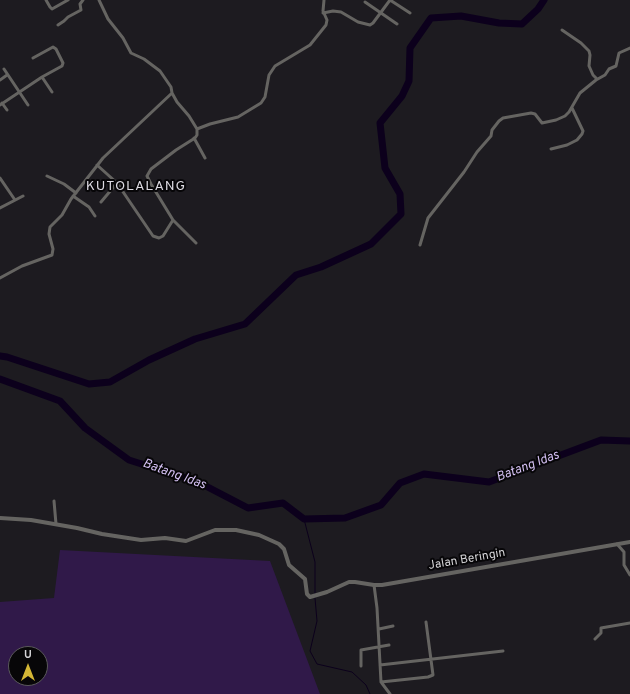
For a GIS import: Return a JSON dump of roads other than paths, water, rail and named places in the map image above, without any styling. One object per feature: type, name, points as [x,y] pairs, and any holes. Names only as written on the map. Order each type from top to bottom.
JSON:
[{"type":"street","points":[[46,0],[52,9],[68,0]]},
{"type":"street","points":[[58,25],[64,22],[68,17],[80,11],[80,2],[83,0]]},
{"type":"street","points":[[99,0],[108,19],[123,38],[131,53],[144,58],[160,71],[171,87],[172,93],[177,102],[197,129],[197,135],[194,138],[151,169],[148,173],[151,184],[173,220],[196,243]]},
{"type":"street","points":[[197,129],[238,117],[261,103],[265,97],[268,79],[272,70],[279,63],[300,52],[313,41],[326,23],[324,0]]},
{"type":"street","points":[[324,13],[333,11],[341,12],[358,22],[368,25],[373,24],[390,0],[410,13]]},
{"type":"street","points":[[364,2],[397,24]]},
{"type":"street","points":[[562,30],[581,43],[589,51],[590,68],[593,75],[597,79]]},
{"type":"street","points":[[7,110],[1,104],[42,77],[62,66],[63,62],[56,49],[53,47],[33,58]]},
{"type":"street","points":[[420,245],[428,218],[464,172],[476,152],[491,136],[492,130],[499,121],[503,118],[533,113],[540,121],[546,122],[565,116],[572,108],[580,93],[616,65],[618,53],[630,48]]},
{"type":"street","points":[[4,69],[7,76],[28,105]]},
{"type":"street","points":[[0,80],[7,76]]},
{"type":"street","points":[[42,77],[52,92]]},
{"type":"street","points":[[0,278],[22,266],[53,254],[49,230],[62,215],[73,196],[97,164],[136,125],[172,93]]},
{"type":"street","points":[[551,149],[567,145],[577,140],[582,134],[583,131],[572,108]]},
{"type":"street","points":[[194,138],[205,158]]},
{"type":"street","points":[[97,164],[117,183],[153,236],[159,238],[163,236],[173,220]]},
{"type":"street","points":[[47,176],[64,184],[76,192]]},
{"type":"street","points":[[0,178],[2,184],[15,200]]},
{"type":"street","points":[[101,202],[117,183]]},
{"type":"street","points":[[0,208],[23,196]]},
{"type":"street","points":[[73,196],[89,207],[95,216]]},
{"type":"street","points":[[0,518],[20,518],[56,524],[54,501]]},
{"type":"street","name":"Jalan Beringin","points":[[56,524],[102,534],[141,540],[165,538],[186,541],[215,530],[236,530],[259,535],[278,544],[284,549],[289,565],[304,579],[307,594],[310,597],[349,582],[374,585],[630,542]]},
{"type":"street","points":[[617,544],[624,552],[624,565],[630,575]]},
{"type":"street","points":[[374,585],[381,682],[390,694]]},
{"type":"street","points":[[381,682],[432,676],[433,672],[426,622]]},
{"type":"street","points":[[595,639],[601,633],[601,628],[630,623]]},
{"type":"street","points":[[378,628],[393,626]]},
{"type":"street","points":[[361,666],[361,650],[389,645]]},
{"type":"street","points":[[380,665],[503,651]]},
{"type":"waterway","points":[[0,356],[89,384],[110,382],[149,360],[195,339],[245,324],[296,275],[321,267],[371,244],[401,214],[400,194],[385,168],[380,123],[402,96],[409,81],[410,48],[431,18],[461,16],[499,23],[522,24],[538,9],[544,0]]},
{"type":"waterway","name":"Batang Idas","points":[[0,379],[60,401],[85,428],[129,460],[198,482],[248,508],[283,503],[304,519],[345,518],[381,505],[400,483],[424,474],[489,482],[601,440],[630,441]]},
{"type":"waterway","points":[[304,519],[315,562],[315,595]]},
{"type":"waterway","points":[[315,598],[317,621],[310,651],[317,664],[352,672],[366,685],[370,694]]},
{"type":"district","name":"KUTOLALANG","points":[[136,187]]}]
